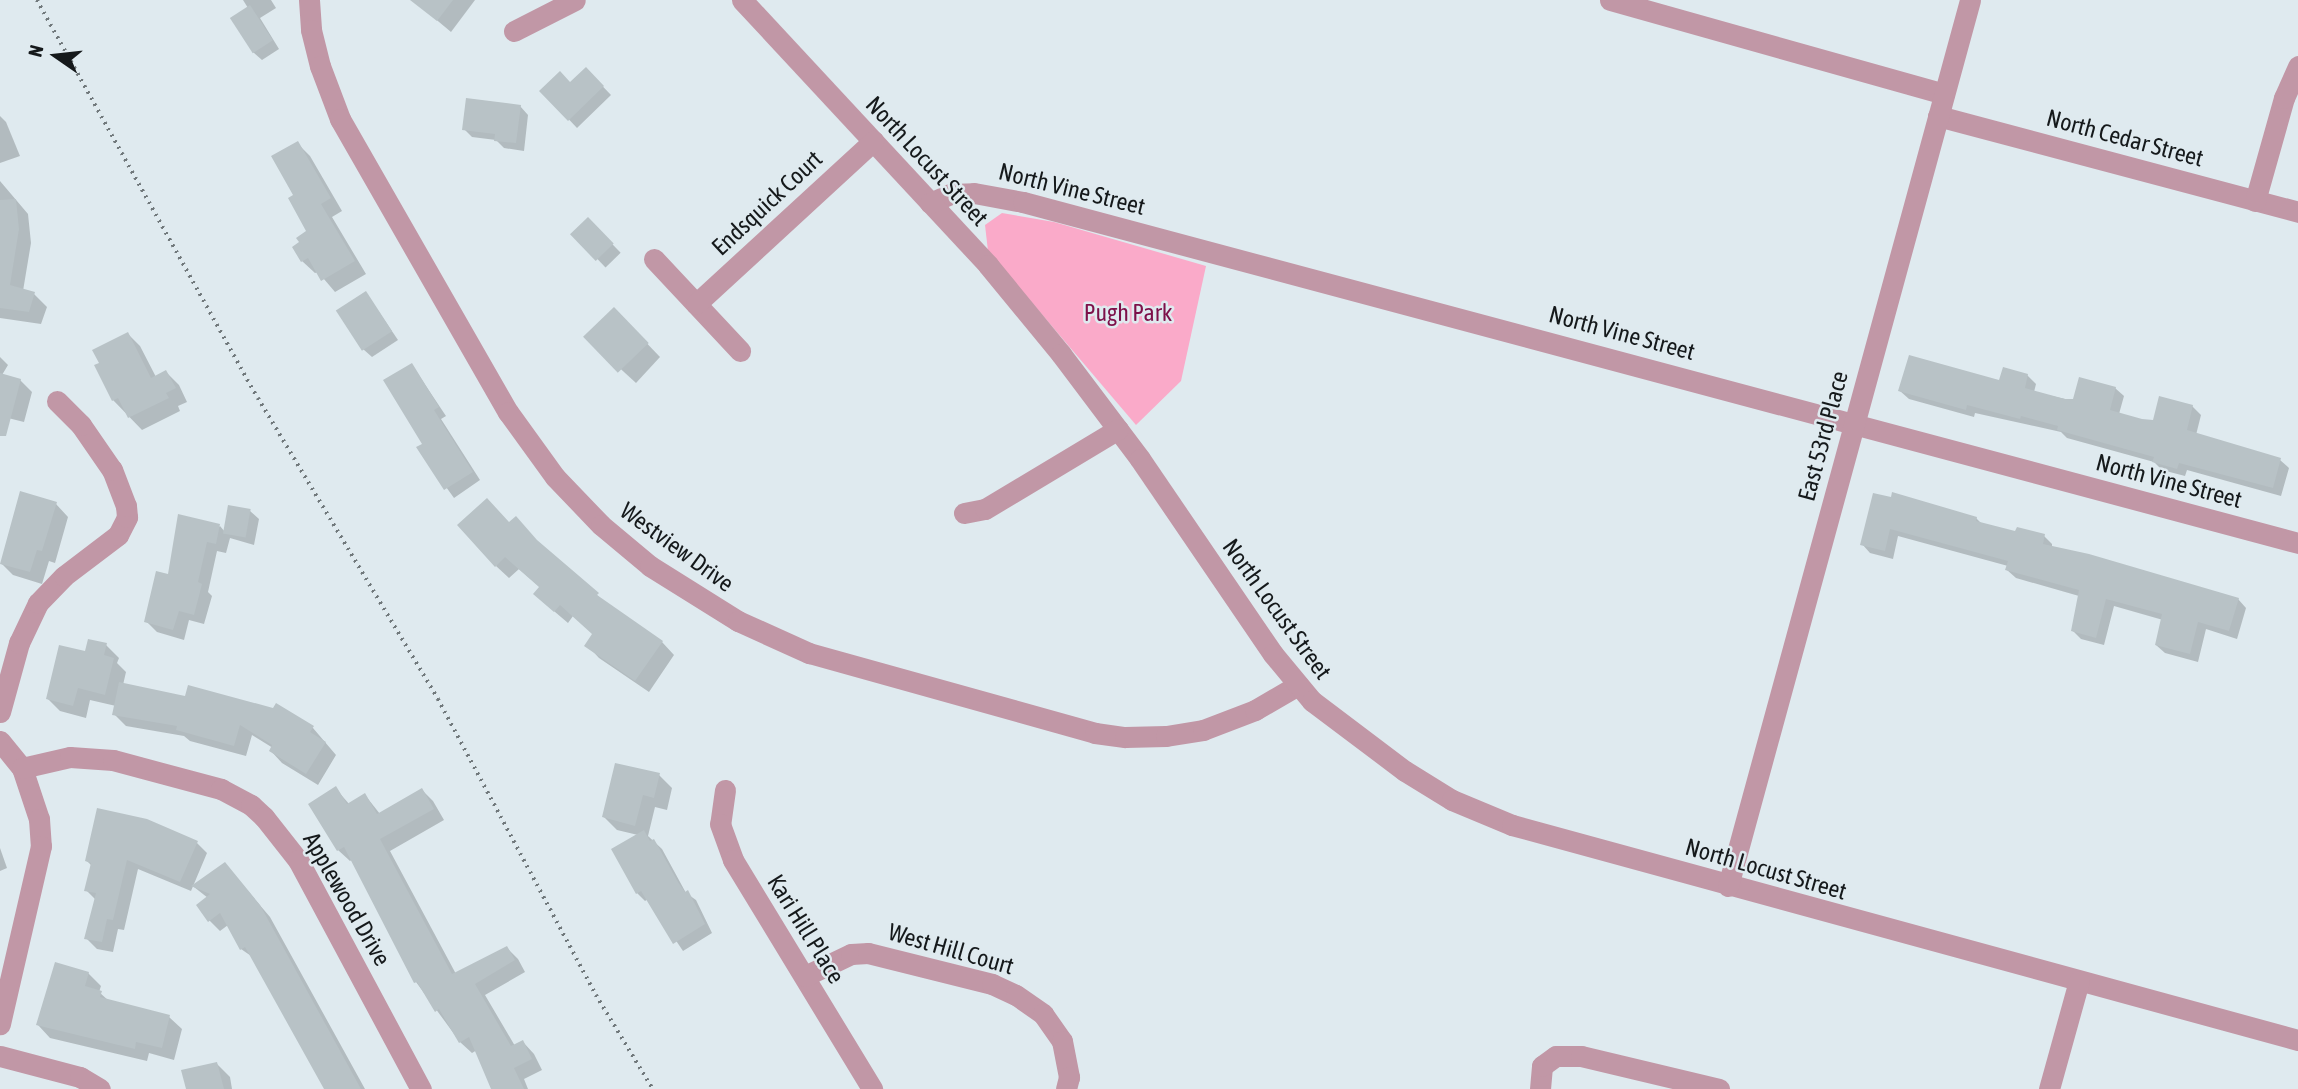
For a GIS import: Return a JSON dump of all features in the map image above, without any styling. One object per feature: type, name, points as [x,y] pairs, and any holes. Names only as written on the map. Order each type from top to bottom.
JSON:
[{"type":"street","name":"Westview Drive","points":[[309,0],[311,30],[320,65],[340,119],[508,412],[555,477],[601,525],[650,566],[738,621],[809,653],[1095,733],[1125,737],[1166,736],[1203,730],[1255,710],[1298,684]]},
{"type":"street","points":[[513,31],[575,0]]},
{"type":"street","name":"North Locust Street","points":[[741,0],[930,203],[1053,344],[1118,429],[1273,654],[1312,701],[1348,731],[1452,800],[1512,825],[2298,1040]]},
{"type":"street","points":[[1610,0],[1944,94]]},
{"type":"street","name":"East 53rd Place","points":[[1728,886],[1970,0]]},
{"type":"street","points":[[2255,201],[2284,98],[2298,66]]},
{"type":"street","name":"North Cedar Street","points":[[1938,116],[2298,212]]},
{"type":"street","name":"Endsquick Court","points":[[696,304],[873,141]]},
{"type":"street","name":"North Vine Street","points":[[930,203],[950,194],[962,193],[1023,202],[2298,543]]},
{"type":"street","points":[[654,259],[740,351]]},
{"type":"street","points":[[0,712],[19,643],[38,603],[64,576],[118,535],[127,517],[126,506],[111,470],[81,425],[57,401]]},
{"type":"street","points":[[964,513],[985,509],[1118,429]]},
{"type":"street","points":[[0,741],[22,768],[39,819],[41,846],[0,1020]]},
{"type":"street","name":"Applewood Drive","points":[[22,768],[70,757],[113,760],[221,789],[251,805],[298,860],[421,1089]]},
{"type":"street","name":"Kari Hill Place","points":[[726,790],[720,824],[723,840],[872,1089]]},
{"type":"street","name":"West Hill Court","points":[[804,976],[851,954],[867,953],[992,984],[1016,995],[1043,1014],[1062,1041],[1069,1077],[1066,1089]]},
{"type":"street","points":[[2049,1089],[2079,981]]},
{"type":"street","points":[[0,1056],[80,1077],[100,1089]]},
{"type":"street","points":[[1540,1089],[1542,1066],[1556,1056],[1581,1056],[1719,1089]]},
{"type":"path","points":[[37,0],[258,398],[439,699],[596,996],[653,1089]]},
{"type":"green space","name":"Pugh Park","points":[[1002,213],[1054,222],[1206,266],[1181,381],[1136,425],[988,251],[985,225]]},
{"type":"building","points":[[410,0],[453,0],[437,21]]},
{"type":"building","points":[[250,5],[273,40],[253,53],[230,18]]},
{"type":"building","points":[[586,67],[604,86],[568,121],[539,91],[560,71],[570,82]]},
{"type":"building","points":[[466,98],[521,105],[516,143],[494,141],[495,134],[462,130]]},
{"type":"building","points":[[298,141],[331,198],[321,204],[355,261],[321,281],[308,258],[301,262],[292,247],[299,242],[296,238],[306,231],[288,198],[293,195],[271,156]]},
{"type":"building","points":[[16,199],[19,229],[10,285],[35,292],[29,312],[0,308],[0,200]]},
{"type":"building","points":[[588,217],[614,244],[596,261],[570,234]]},
{"type":"building","points":[[366,291],[392,331],[362,351],[336,311]]},
{"type":"building","points":[[614,307],[649,343],[618,373],[583,337]]},
{"type":"building","points":[[128,332],[151,378],[166,370],[176,388],[166,393],[169,398],[128,418],[118,398],[112,401],[94,365],[99,363],[92,350]]},
{"type":"building","points":[[1909,355],[1999,380],[2003,367],[2028,374],[2025,388],[2065,399],[2073,399],[2079,377],[2116,387],[2110,410],[2142,419],[2153,420],[2159,396],[2193,405],[2187,430],[2281,458],[2273,488],[2179,463],[2177,469],[2152,462],[2154,457],[2057,430],[2058,426],[2021,416],[2020,419],[1967,405],[1966,410],[1898,391]]},
{"type":"building","points":[[412,363],[439,407],[434,410],[473,472],[444,490],[416,447],[422,444],[383,380]]},
{"type":"building","points":[[0,373],[21,379],[6,436],[0,436]]},
{"type":"building","points":[[20,491],[57,502],[42,551],[37,550],[30,572],[0,564]]},
{"type":"building","points":[[1892,492],[1977,517],[1976,521],[2015,531],[2017,527],[2045,534],[2043,544],[2089,554],[2239,598],[2229,631],[2198,622],[2190,654],[2155,645],[2162,614],[2106,599],[2096,638],[2071,631],[2079,590],[2005,570],[2008,561],[1890,529],[1885,551],[1860,545],[1873,493],[1891,497]]},
{"type":"building","points":[[487,498],[509,522],[516,516],[537,540],[599,593],[597,595],[663,641],[635,681],[584,646],[592,634],[560,605],[554,612],[533,594],[539,587],[505,557],[495,567],[457,525]]},
{"type":"building","points":[[228,505],[251,509],[246,538],[223,534]]},
{"type":"building","points":[[178,514],[220,524],[216,544],[207,542],[198,582],[202,584],[194,615],[179,611],[173,630],[144,622],[156,571],[168,574]]},
{"type":"building","points":[[88,639],[107,643],[104,655],[114,658],[105,695],[78,688],[73,706],[46,699],[59,645],[85,651]]},
{"type":"building","points":[[119,682],[185,696],[188,685],[273,708],[276,703],[314,726],[310,732],[326,742],[306,774],[269,751],[272,745],[240,725],[234,746],[176,730],[177,726],[112,715]]},
{"type":"building","points":[[615,763],[660,773],[654,798],[643,795],[635,826],[602,817]]},
{"type":"building","points":[[336,786],[347,804],[365,793],[377,814],[422,788],[434,809],[380,839],[452,974],[507,946],[515,960],[475,984],[511,1046],[523,1040],[532,1059],[514,1068],[524,1089],[491,1089],[469,1037],[459,1043],[439,1009],[435,1012],[417,982],[414,983],[344,847],[337,851],[308,804]]},
{"type":"building","points":[[97,808],[147,819],[198,841],[180,882],[127,860],[113,920],[107,919],[102,942],[84,939],[96,893],[84,891],[91,863],[85,861]]},
{"type":"building","points":[[644,830],[650,841],[654,839],[685,892],[688,890],[705,924],[673,944],[641,891],[636,894],[611,849]]},
{"type":"building","points":[[225,862],[260,905],[361,1089],[324,1089],[245,947],[240,950],[220,913],[208,922],[196,905],[210,894],[191,886]]},
{"type":"building","points":[[55,962],[89,972],[85,986],[102,991],[100,997],[170,1015],[162,1048],[136,1042],[135,1049],[36,1025]]},
{"type":"building","points":[[217,1062],[224,1089],[186,1089],[181,1070]]}]
